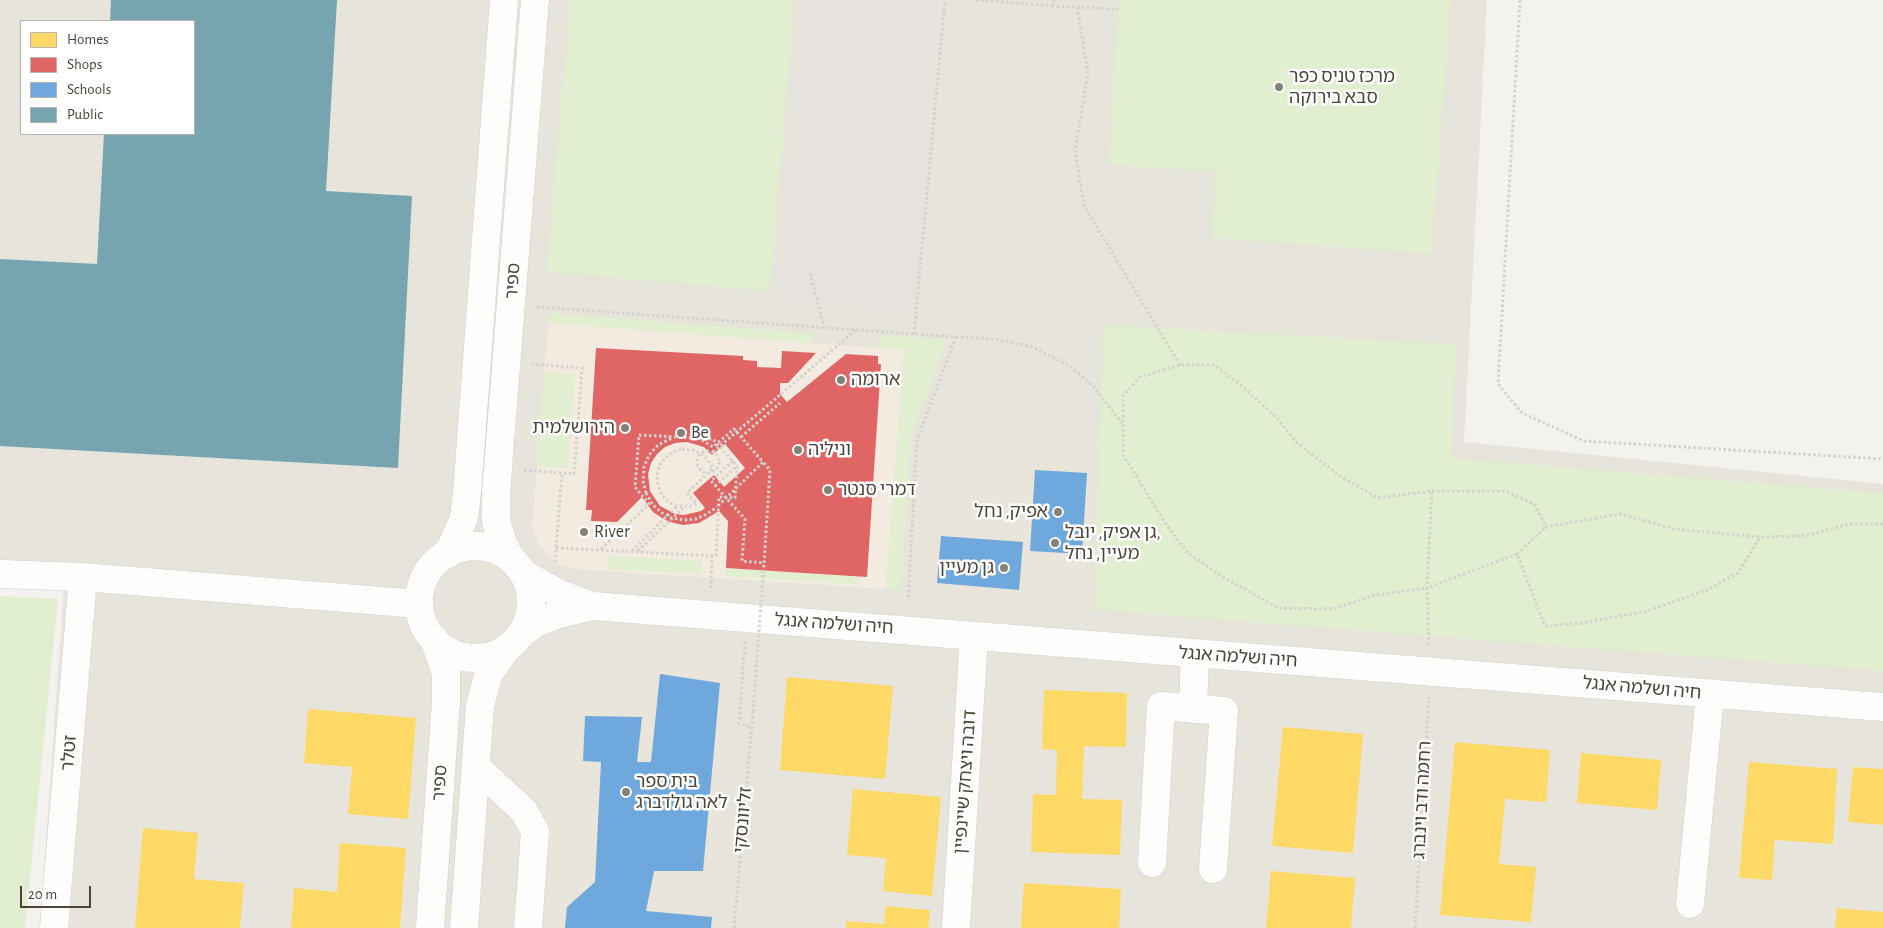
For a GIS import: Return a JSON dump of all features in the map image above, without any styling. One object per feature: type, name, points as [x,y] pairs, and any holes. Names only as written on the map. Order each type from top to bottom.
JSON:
[{"type":"street","name":"ספיר","points":[[448,554],[464,518],[467,493],[504,0]]},
{"type":"street","name":"ספיר","points":[[517,566],[503,543],[496,522],[496,493],[535,0]]},
{"type":"street","points":[[480,546],[497,550],[517,566],[530,588],[531,604],[528,620],[514,641],[493,655],[477,658],[461,656],[446,650],[426,629],[421,617],[419,604],[421,589],[426,575],[435,563],[448,554],[463,547],[480,546]]},
{"type":"street","name":"חיה ושלמה אנגל","points":[[517,566],[558,593],[593,606]]},
{"type":"street","points":[[0,574],[83,577],[419,604]]},
{"type":"street","name":"זטלר","points":[[54,928],[83,577]]},
{"type":"street","name":"חיה ושלמה אנגל","points":[[514,641],[536,623],[577,608],[593,606],[1883,708]]},
{"type":"street","name":"דובה ויצחק שיינפיין","points":[[956,928],[974,636]]},
{"type":"street","name":"ספיר","points":[[430,928],[446,701],[446,673],[434,639]]},
{"type":"street","name":"ספיר","points":[[464,928],[480,706],[488,675],[514,641]]},
{"type":"street","points":[[1193,709],[1195,653]]},
{"type":"street","points":[[1690,904],[1710,694]]},
{"type":"street","points":[[1152,863],[1161,706],[1224,711],[1213,869]]},
{"type":"street","points":[[476,767],[524,811],[535,831],[528,928]]},
{"type":"path","points":[[914,334],[945,0]]},
{"type":"path","points":[[976,0],[1119,9]]},
{"type":"path","points":[[1053,6],[1054,0]]},
{"type":"path","points":[[1520,0],[1498,384],[1522,413],[1584,441],[1883,460]]},
{"type":"path","points":[[1077,7],[1088,73],[1075,151],[1084,206],[1180,365]]},
{"type":"path","points":[[810,273],[824,328]]},
{"type":"path","points":[[537,307],[956,336],[992,339],[1030,346],[1068,366],[1092,385],[1123,424]]},
{"type":"path","points":[[713,452],[718,458],[718,465],[711,472],[705,472],[699,468],[698,458],[705,451],[713,452],[856,329]]},
{"type":"path","points":[[908,601],[917,440],[956,336]]},
{"type":"path","points":[[524,470],[574,474],[582,368],[532,364]]},
{"type":"path","points":[[1546,527],[1534,504],[1505,491],[1432,491],[1378,498],[1340,476],[1297,443],[1276,417],[1242,386],[1214,365],[1180,365],[1140,376],[1123,396],[1123,455],[1166,524],[1187,552],[1218,574],[1278,608],[1333,608],[1376,596],[1427,588],[1517,554],[1546,527],[1620,514],[1674,529],[1760,537],[1804,536],[1850,524],[1883,524]]},
{"type":"path","points":[[741,437],[780,403]]},
{"type":"path","points":[[734,429],[763,462],[717,507],[696,519],[672,518],[662,513],[652,505],[643,481],[644,467],[658,445],[682,436],[696,437],[708,442],[713,447],[734,429]]},
{"type":"path","points":[[556,548],[716,556],[720,497],[735,498],[737,466],[713,439],[639,435],[635,487],[649,504],[600,550]]},
{"type":"path","points":[[682,449],[693,450],[706,458],[713,468],[686,493],[697,504],[684,507],[669,502],[662,494],[656,476],[659,466],[665,458],[673,452],[682,449]]},
{"type":"path","points":[[733,461],[711,481],[745,519],[742,561],[764,563]]},
{"type":"path","name":"זליוונסקי","points":[[734,928],[752,726],[770,470],[763,462]]},
{"type":"path","points":[[715,486],[737,466]]},
{"type":"path","points":[[555,570],[562,473]]},
{"type":"path","name":"רחמה ודב וינברג","points":[[1415,928],[1430,672],[1427,588],[1432,491]]},
{"type":"path","points":[[632,552],[677,506]]},
{"type":"path","points":[[638,552],[684,507]]},
{"type":"path","points":[[1517,554],[1545,626],[1583,623],[1647,611],[1707,590],[1738,573],[1760,537]]},
{"type":"path","points":[[711,588],[712,556]]},
{"type":"path","points":[[746,618],[739,723],[752,726]]},
{"type":"shaded area","points":[[0,0],[1487,0],[1464,442],[1883,484],[1883,928],[40,928],[65,570],[0,568]]},
{"type":"shaded area","points":[[805,0],[938,0],[916,312],[781,301]]},
{"type":"shaded area","points":[[548,323],[904,350],[886,589],[572,569],[559,564],[547,554],[538,542],[532,529]]},
{"type":"shaded area","points":[[934,443],[1094,455],[1084,599],[923,588]]},
{"type":"shaded area","name":"בית ספר לאה גולדברג","points":[[595,646],[732,656],[711,928],[543,928],[550,834],[542,807],[518,777],[521,699],[535,669],[557,653]]},
{"type":"green space","points":[[570,0],[795,0],[770,291],[546,272]]},
{"type":"green space","name":"מרכז טניס כפר סבא בירוקה","points":[[1119,0],[1451,0],[1432,254],[1212,238],[1215,171],[1108,165]]},
{"type":"green space","points":[[548,313],[811,333],[811,343],[548,323]]},
{"type":"green space","points":[[1103,325],[1455,344],[1452,458],[1883,493],[1883,671],[1094,610]]},
{"type":"green space","points":[[883,335],[948,339],[911,437],[901,590],[886,589],[904,350],[875,347]]},
{"type":"green space","points":[[544,372],[575,375],[568,468],[537,466]]},
{"type":"green space","points":[[609,556],[702,561],[701,574],[608,569]]},
{"type":"green space","points":[[726,568],[858,577],[857,584],[725,576]]},
{"type":"green space","points":[[0,596],[58,599],[25,928],[0,928]]},
{"type":"building: Homes","points":[[787,677],[893,686],[885,779],[780,770]]},
{"type":"building: Homes","points":[[1044,690],[1127,693],[1126,747],[1084,746],[1082,799],[1122,800],[1120,855],[1031,852],[1033,794],[1056,795],[1057,750],[1042,749]]},
{"type":"building: Homes","points":[[308,709],[416,718],[408,819],[348,814],[352,767],[304,763]]},
{"type":"building: Homes","points":[[1283,727],[1363,734],[1353,853],[1272,846]]},
{"type":"building: Homes","points":[[1455,742],[1550,750],[1546,802],[1505,799],[1499,864],[1536,867],[1531,922],[1440,915]]},
{"type":"building: Homes","points":[[1581,753],[1661,760],[1657,810],[1577,803]]},
{"type":"building: Homes","points":[[1749,762],[1837,769],[1833,844],[1775,840],[1772,880],[1739,878]]},
{"type":"building: Homes","points":[[1853,767],[1883,769],[1883,825],[1848,822]]},
{"type":"building: Homes","points":[[853,789],[941,797],[932,896],[883,891],[886,858],[847,855]]},
{"type":"building: Homes","points":[[143,828],[198,833],[194,879],[244,883],[240,928],[135,928]]},
{"type":"building: Homes","points":[[340,843],[406,848],[400,928],[291,928],[294,888],[337,892]]},
{"type":"building: Homes","points":[[1271,871],[1355,878],[1351,928],[1266,928]]},
{"type":"building: Homes","points":[[1024,883],[1121,889],[1119,928],[1021,928]]},
{"type":"building: Homes","points":[[886,906],[930,910],[928,928],[846,928],[846,921],[884,924]]},
{"type":"building: Homes","points":[[1837,908],[1883,912],[1883,928],[1835,928]]},
{"type":"building: Shops","points":[[596,348],[743,356],[743,360],[757,361],[757,367],[781,368],[782,351],[816,353],[788,383],[780,383],[780,394],[787,402],[846,354],[878,356],[878,364],[881,364],[867,577],[726,568],[728,521],[719,511],[699,523],[683,525],[665,520],[653,512],[642,497],[617,522],[591,521],[592,510],[586,510]],"holes":[[[687,442],[704,447],[712,455],[725,444],[745,468],[724,487],[714,475],[693,493],[705,508],[701,511],[684,515],[675,514],[660,506],[650,491],[648,474],[651,463],[657,454],[665,447],[675,443]]]},
{"type":"building: Schools","name":"אפיק, נחל","points":[[1035,470],[1087,473],[1082,554],[1030,551]]},
{"type":"building: Schools","points":[[941,536],[1023,542],[1019,590],[937,583]]},
{"type":"building: Schools","name":"בית ספר לאה גולדברג","points":[[660,674],[720,683],[703,871],[654,871],[646,911],[712,917],[711,928],[565,928],[567,907],[595,882],[601,762],[583,761],[585,716],[642,717],[637,762],[651,762]]},
{"type":"building: Public","points":[[111,0],[337,0],[326,191],[412,196],[398,468],[0,446],[0,259],[97,264],[104,135],[195,135],[195,20],[110,20]]},
{"type":"place","name":"מרכז טניס כפר סבא בירוקה","points":[[1279,87]]},
{"type":"place","name":"ארומה","points":[[841,380]]},
{"type":"place","name":"הירושלמית","points":[[625,428]]},
{"type":"place","name":"Be","points":[[681,433]]},
{"type":"place","name":"וניליה","points":[[798,450]]},
{"type":"place","name":"דמרי סנטר","points":[[828,490]]},
{"type":"place","name":"אפיק, נחל","points":[[1058,512]]},
{"type":"place","name":"River","points":[[584,532]]},
{"type":"place","name":"גן אפיק, יובל, מעיין, נחל","points":[[1055,543]]},
{"type":"place","name":"גן מעיין","points":[[1004,568]]},
{"type":"place","name":"בית ספר לאה גולדברג","points":[[626,792]]}]
